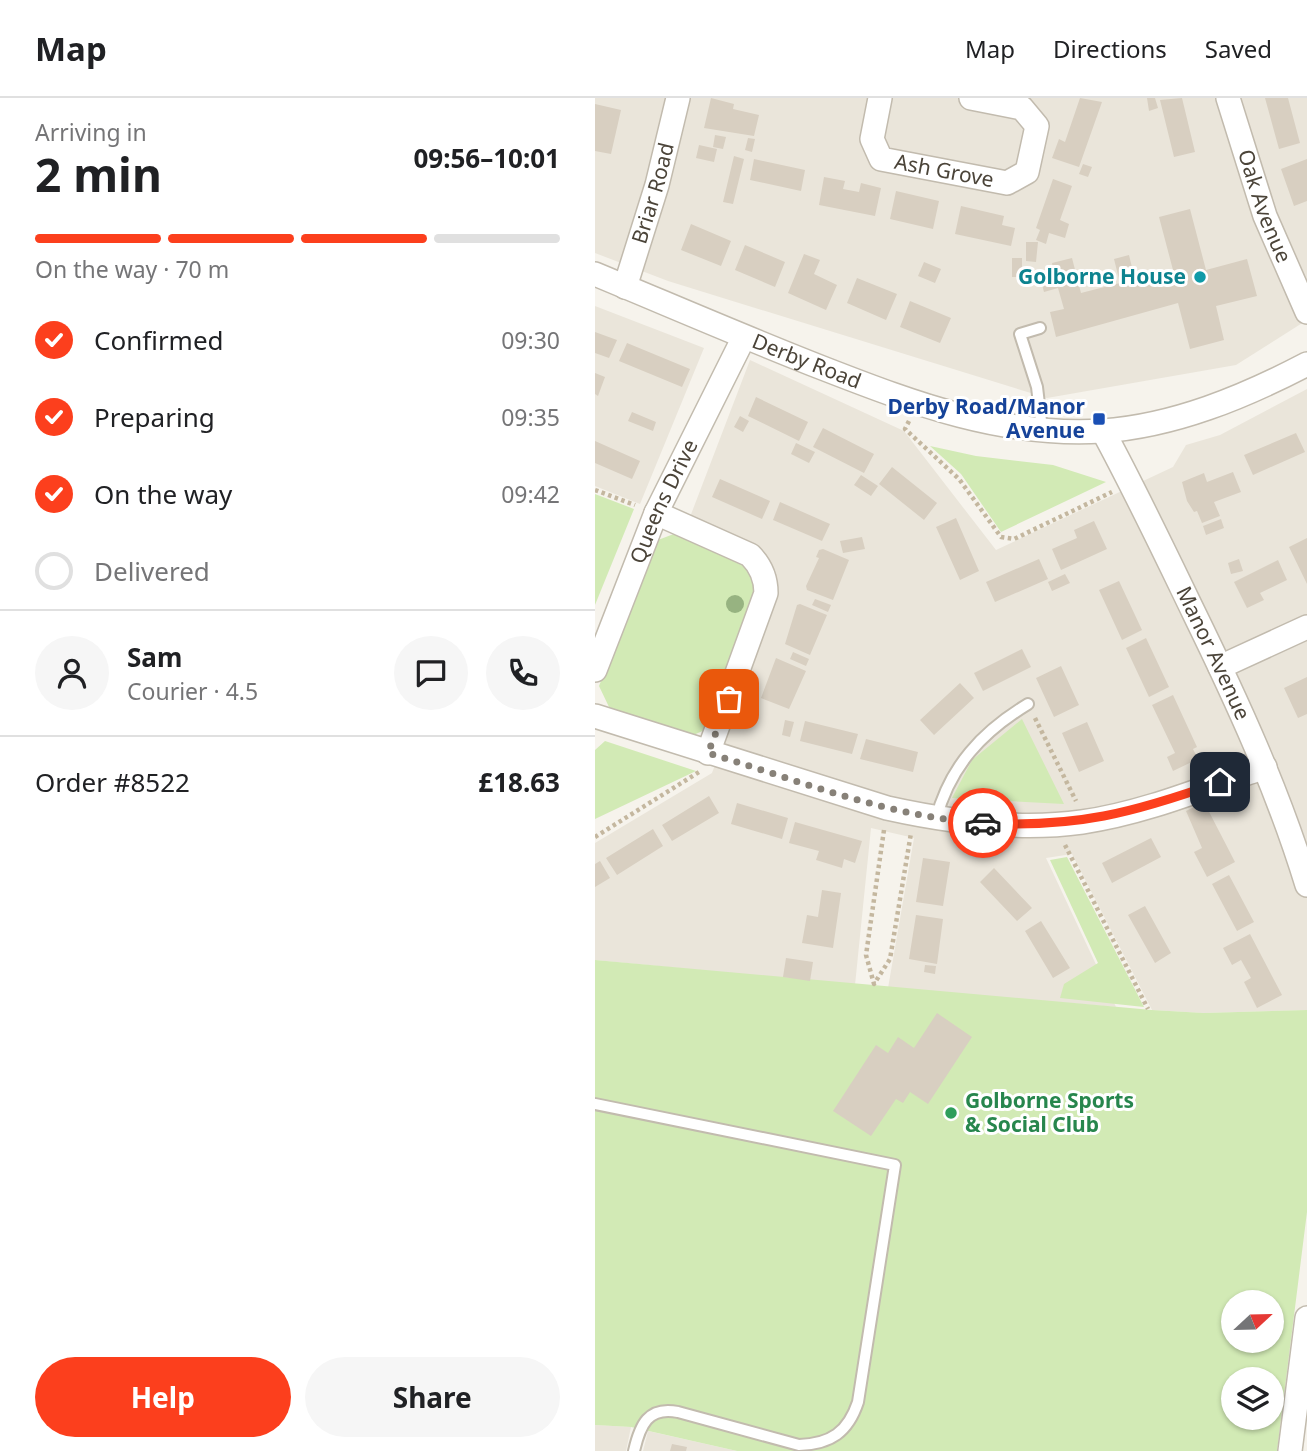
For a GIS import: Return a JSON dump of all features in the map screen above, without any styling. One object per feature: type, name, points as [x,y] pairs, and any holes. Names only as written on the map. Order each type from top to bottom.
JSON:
[{"type":"street","name":"Briar Road","points":[[625,287],[657,185],[678,98]]},
{"type":"street","name":"Ash Grove","points":[[880,98],[872,139],[881,159],[1007,183],[1027,172],[1037,126],[1022,108],[971,98]]},
{"type":"street","name":"Oak Avenue","points":[[1228,98],[1265,216],[1307,312]]},
{"type":"street","name":"Derby Road","points":[[595,274],[744,337],[917,405],[989,424],[1103,431],[1151,423],[1231,400],[1307,364]]},
{"type":"street","name":"Queens Drive","points":[[595,670],[656,513],[744,337]]},
{"type":"street","name":"Manor Avenue","points":[[1103,431],[1220,667],[1265,766],[1288,823],[1307,885]]},
{"type":"street","points":[[656,513],[750,555],[758,563],[767,584],[767,593],[708,753]]},
{"type":"street","points":[[1220,667],[1307,627]]},
{"type":"street","points":[[595,716],[887,808],[925,816],[1056,825],[1086,821],[1153,805],[1265,766]]},
{"type":"street","points":[[1290,1451],[1304,1363],[1307,1318]]},
{"type":"lane","points":[[1040,328],[1020,334],[1037,387],[1042,429]]},
{"type":"lane","points":[[925,816],[969,750],[1002,720],[1028,704]]},
{"type":"lane","points":[[595,1104],[895,1165],[858,1402],[852,1420],[841,1433],[817,1445],[799,1446],[678,1412],[659,1410],[645,1420],[634,1451]]},
{"type":"path","points":[[917,405],[905,429],[959,480],[1001,537],[1014,539],[1131,483]]},
{"type":"path","points":[[595,490],[656,513]]},
{"type":"path","points":[[1028,704],[1086,821]]},
{"type":"path","points":[[595,837],[703,769],[708,753]]},
{"type":"path","points":[[887,808],[866,955],[874,984],[890,959],[925,816]]},
{"type":"path","points":[[1056,825],[1148,1009]]},
{"type":"shaded area","points":[[595,98],[1307,98],[1307,320],[1236,365],[1047,398],[668,281],[595,253]]},
{"type":"shaded area","points":[[595,306],[704,348],[640,504],[595,486]]},
{"type":"shaded area","points":[[750,360],[904,431],[996,550],[1173,467],[1186,445],[1220,435],[1307,389],[1307,1010],[1204,1013],[1152,1010],[1072,854],[1046,858],[1116,1007],[888,988],[914,838],[871,828],[855,985],[595,960],[595,843],[712,773],[777,596],[766,554],[690,517]]},
{"type":"shaded area","points":[[595,1425],[631,1427],[626,1451],[595,1451]]},
{"type":"shaded area","points":[[648,1431],[737,1451],[643,1451]]},
{"type":"green space","points":[[930,446],[976,456],[1053,465],[1106,482],[1001,532],[961,474]]},
{"type":"green space","points":[[595,494],[634,509],[595,605]]},
{"type":"green space","points":[[679,532],[748,563],[757,584],[707,729],[689,737],[609,707],[599,686],[658,540]]},
{"type":"green space","points":[[1022,719],[1064,804],[952,798],[972,760]]},
{"type":"green space","points":[[605,741],[696,771],[595,819],[595,750]]},
{"type":"green space","points":[[1067,857],[1144,1007],[1060,998],[1064,984],[1098,963],[1050,860]]},
{"type":"green space","name":"Golborne Sports & Social Club","points":[[595,960],[1152,1010],[1204,1013],[1307,1010],[1307,1212],[1284,1395],[1284,1367],[1221,1367],[1221,1430],[1280,1430],[1277,1451],[737,1451],[631,1427],[595,1425]]},
{"type":"building","points":[[711,98],[734,104],[733,109],[759,115],[754,136],[704,128]]},
{"type":"building","points":[[1080,98],[1102,102],[1079,167],[1052,158],[1059,139],[1065,142]]},
{"type":"building","points":[[1147,98],[1155,98],[1158,108],[1149,111]]},
{"type":"building","points":[[1182,98],[1195,152],[1174,157],[1160,100]]},
{"type":"building","points":[[1265,98],[1288,98],[1300,143],[1279,149]]},
{"type":"building","points":[[595,104],[621,110],[611,154],[595,151]]},
{"type":"building","points":[[715,135],[726,137],[723,149],[713,147]]},
{"type":"building","points":[[748,138],[755,139],[752,152],[745,150]]},
{"type":"building","points":[[699,145],[717,149],[714,162],[696,158]]},
{"type":"building","points":[[734,156],[744,159],[733,204],[723,202]]},
{"type":"building","points":[[754,159],[805,170],[801,191],[750,180]]},
{"type":"building","points":[[1307,159],[1307,201],[1294,206],[1281,169]]},
{"type":"building","points":[[1083,164],[1092,167],[1088,177],[1079,174]]},
{"type":"building","points":[[824,177],[845,181],[843,189],[859,192],[861,183],[881,188],[875,216],[819,205]]},
{"type":"building","points":[[1053,179],[1072,186],[1060,220],[1069,224],[1065,238],[1049,233],[1046,244],[1036,240],[1040,230],[1036,228]]},
{"type":"building","points":[[896,191],[939,201],[933,229],[890,219]]},
{"type":"building","points":[[961,206],[1004,216],[1002,225],[1015,228],[1011,246],[955,234]]},
{"type":"building","name":"Golborne House","points":[[1190,209],[1206,270],[1247,259],[1257,296],[1216,306],[1224,340],[1190,349],[1178,303],[1056,337],[1050,312],[1064,309],[1058,288],[1044,292],[1039,273],[1053,269],[1052,263],[1072,258],[1081,293],[1120,283],[1114,259],[1129,255],[1135,280],[1173,270],[1159,217]]},
{"type":"building","points":[[691,224],[731,241],[721,266],[681,250]]},
{"type":"building","points":[[1026,242],[1038,242],[1036,262],[1026,261]]},
{"type":"building","points":[[745,245],[785,262],[775,287],[735,270]]},
{"type":"building","points":[[804,254],[820,260],[814,274],[837,285],[826,310],[788,293]]},
{"type":"building","points":[[1012,258],[1022,258],[1022,277],[1012,277]]},
{"type":"building","points":[[924,262],[941,269],[935,283],[918,276]]},
{"type":"building","points":[[857,278],[897,294],[886,320],[847,303]]},
{"type":"building","points":[[910,301],[951,318],[940,343],[900,327]]},
{"type":"building","points":[[595,332],[617,340],[609,358],[595,353]]},
{"type":"building","points":[[627,343],[690,369],[682,387],[619,361]]},
{"type":"building","points":[[595,373],[605,377],[598,396],[595,394]]},
{"type":"building","points":[[756,397],[808,422],[799,441],[748,416]]},
{"type":"building","points":[[632,412],[656,422],[653,431],[628,421]]},
{"type":"building","points":[[740,416],[749,421],[743,432],[734,427]]},
{"type":"building","points":[[823,428],[874,454],[864,473],[813,447]]},
{"type":"building","points":[[1296,433],[1305,452],[1253,475],[1244,455]]},
{"type":"building","points":[[595,441],[640,461],[632,479],[595,463]]},
{"type":"building","points":[[796,443],[815,452],[809,463],[791,454]]},
{"type":"building","points":[[892,467],[937,503],[924,520],[879,484]]},
{"type":"building","points":[[1233,472],[1241,492],[1214,502],[1220,516],[1202,523],[1197,511],[1194,512],[1187,501],[1182,482],[1204,473],[1207,482]]},
{"type":"building","points":[[861,475],[878,486],[871,496],[854,485]]},
{"type":"building","points":[[720,479],[770,501],[762,519],[712,497]]},
{"type":"building","points":[[780,502],[830,524],[822,541],[773,520]]},
{"type":"building","points":[[956,518],[979,571],[960,580],[936,527]]},
{"type":"building","points":[[1221,519],[1224,528],[1206,535],[1203,526]]},
{"type":"building","points":[[1094,521],[1107,549],[1061,570],[1052,549],[1077,538],[1074,530]]},
{"type":"building","points":[[862,537],[865,549],[843,553],[840,541]]},
{"type":"building","points":[[1307,538],[1307,584],[1289,547]]},
{"type":"building","points":[[823,549],[849,560],[833,600],[807,590],[806,586],[819,558],[816,557],[819,550]]},
{"type":"building","points":[[1039,559],[1048,579],[995,602],[986,582]]},
{"type":"building","points":[[1239,559],[1243,571],[1231,574],[1228,563]]},
{"type":"building","points":[[1278,560],[1287,580],[1260,593],[1264,600],[1247,608],[1234,582]]},
{"type":"building","points":[[1065,574],[1070,583],[1052,591],[1048,582]]},
{"type":"building","points":[[1119,581],[1142,630],[1122,640],[1099,590]]},
{"type":"building","points":[[815,599],[831,605],[828,612],[812,605]]},
{"type":"building","points":[[797,605],[827,615],[810,655],[785,644]]},
{"type":"building","points":[[1146,638],[1169,687],[1149,697],[1126,648]]},
{"type":"building","points":[[1022,649],[1031,667],[983,691],[974,673]]},
{"type":"building","points":[[793,652],[809,659],[806,666],[790,659]]},
{"type":"building","points":[[776,658],[806,671],[789,709],[761,698]]},
{"type":"building","points":[[1061,666],[1079,705],[1054,717],[1036,678]]},
{"type":"building","points":[[1307,677],[1307,714],[1298,718],[1284,688]]},
{"type":"building","points":[[960,683],[974,698],[934,735],[920,720]]},
{"type":"building","points":[[1173,695],[1197,747],[1193,749],[1198,759],[1173,771],[1167,757],[1175,753],[1152,705]]},
{"type":"building","points":[[785,720],[794,722],[790,737],[782,735]]},
{"type":"building","points":[[805,721],[858,734],[852,754],[800,741]]},
{"type":"building","points":[[1087,722],[1104,761],[1079,772],[1062,733]]},
{"type":"building","points":[[866,739],[918,752],[913,772],[860,759]]},
{"type":"building","points":[[709,796],[719,813],[672,841],[662,825]]},
{"type":"building","points":[[1204,802],[1235,862],[1207,877],[1194,852],[1202,848],[1186,811]]},
{"type":"building","points":[[737,803],[788,818],[782,839],[731,824]]},
{"type":"building","points":[[795,822],[862,841],[855,863],[844,859],[842,868],[816,860],[819,851],[789,843]]},
{"type":"building","points":[[653,829],[663,846],[617,875],[606,858]]},
{"type":"building","points":[[1151,838],[1161,857],[1112,883],[1102,863]]},
{"type":"building","points":[[923,858],[950,862],[943,906],[916,902]]},
{"type":"building","points":[[600,861],[610,878],[595,887],[595,864]]},
{"type":"building","points":[[994,868],[1032,908],[1017,921],[980,882]]},
{"type":"building","points":[[1229,875],[1254,922],[1237,931],[1212,884]]},
{"type":"building","points":[[822,890],[841,893],[833,948],[802,943],[807,915],[818,917]]},
{"type":"building","points":[[1145,906],[1171,953],[1155,963],[1128,915]]},
{"type":"building","points":[[916,915],[943,919],[937,964],[909,959]]},
{"type":"building","points":[[1041,921],[1070,968],[1053,978],[1025,931]]},
{"type":"building","points":[[1250,934],[1282,995],[1257,1008],[1244,982],[1251,978],[1241,960],[1232,965],[1223,948]]},
{"type":"building","points":[[786,958],[813,962],[810,981],[783,977]]},
{"type":"building","points":[[925,965],[936,966],[935,974],[924,972]]},
{"type":"building","points":[[937,1013],[972,1037],[928,1104],[910,1092],[903,1103],[896,1099],[871,1136],[833,1111],[876,1045],[888,1053],[898,1037],[914,1048]]},
{"type":"building","points":[[672,1444],[687,1447],[686,1451],[670,1451]]},
{"type":"way so far","points":[[729,699],[708,753],[887,808],[936,819],[983,823]]},
{"type":"place","name":"Golborne House","points":[[1200,277]]},
{"type":"place","name":"Derby Road/Manor Avenue","points":[[1099,419]]},
{"type":"place","name":"Golborne Sports & Social Club","points":[[951,1113]]},
{"type":"route","points":[[983,823],[1056,825],[1086,821],[1153,805],[1220,782]]}]
